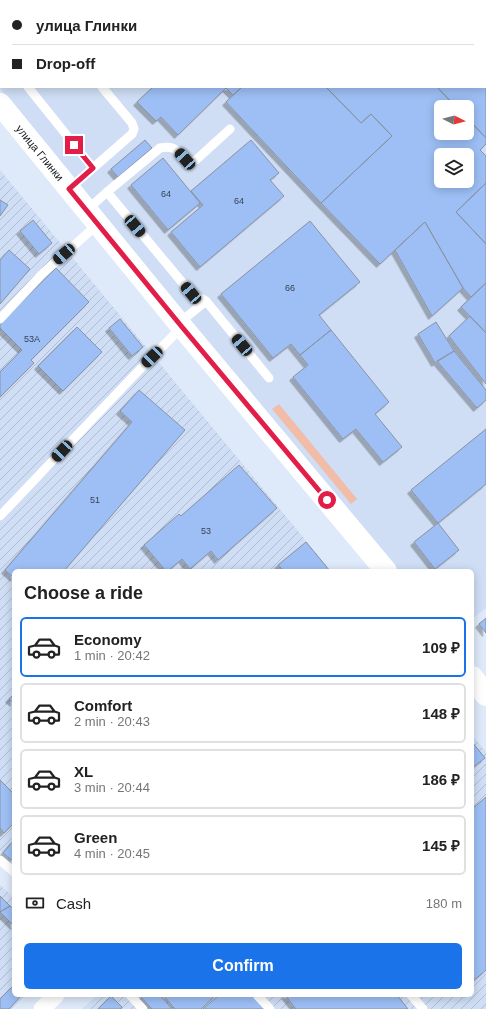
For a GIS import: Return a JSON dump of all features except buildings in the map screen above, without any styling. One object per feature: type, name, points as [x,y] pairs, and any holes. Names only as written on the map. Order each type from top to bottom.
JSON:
[{"type":"main road","name":"улица Глинки","points":[[0,104],[181,325],[384,569]]},
{"type":"main road","points":[[474,680],[486,695]]},
{"type":"street","points":[[42,1009],[54,997]]},
{"type":"lane","points":[[29,88],[93,168]]},
{"type":"lane","points":[[69,189],[132,134],[134,129],[132,123],[103,88]]},
{"type":"lane","points":[[0,320],[92,217],[108,192],[160,148],[174,148],[190,162],[196,160],[230,129]]},
{"type":"lane","points":[[108,192],[191,293],[206,301],[269,378]]},
{"type":"lane","points":[[0,516],[181,325],[206,301]]},
{"type":"lane","points":[[0,860],[12,870]]},
{"type":"lane","points":[[132,997],[143,1009]]},
{"type":"lane","points":[[260,997],[270,1009]]},
{"type":"lane","points":[[412,997],[423,1009]]},
{"type":"shaded area","points":[[0,88],[486,88],[486,608],[474,617],[474,569],[396,569]]},
{"type":"shaded area","points":[[0,170],[329,569],[12,569],[12,861],[0,851]]},
{"type":"shaded area","points":[[279,404],[357,499],[351,504],[272,409]]},
{"type":"shaded area","points":[[474,737],[486,752],[486,1009],[82,1009],[95,997],[474,997]]},
{"type":"shaded area","points":[[0,885],[12,896],[12,997],[23,997],[11,1009],[0,1009]]},
{"type":"route","points":[[74,145],[93,168],[69,189],[327,500]]}]
